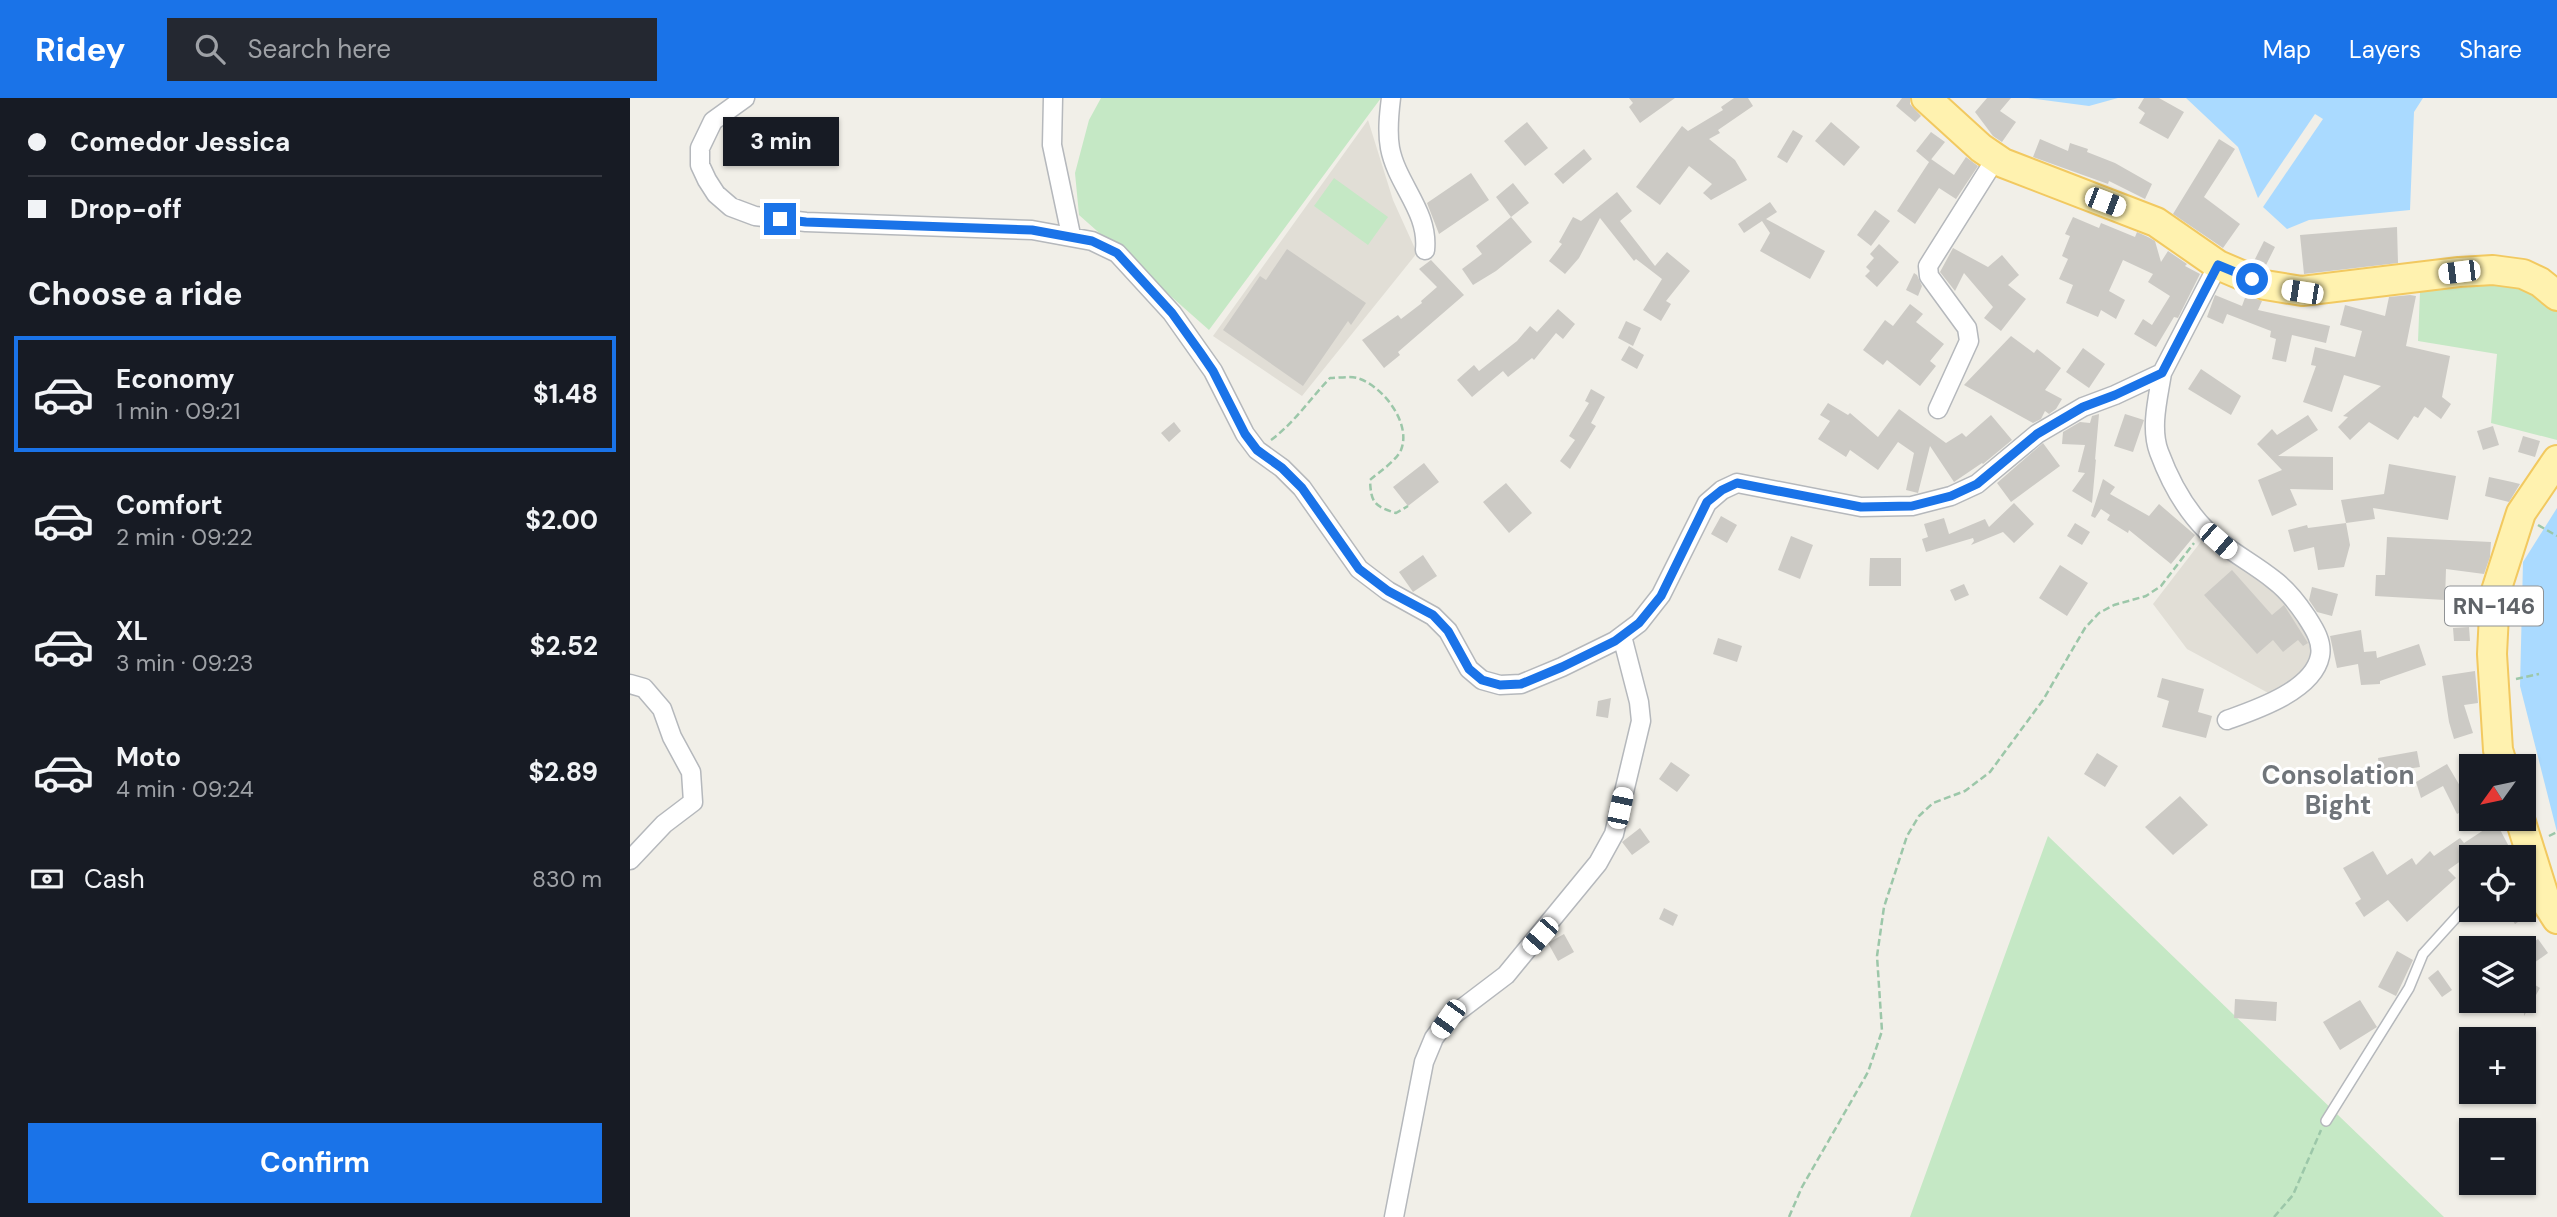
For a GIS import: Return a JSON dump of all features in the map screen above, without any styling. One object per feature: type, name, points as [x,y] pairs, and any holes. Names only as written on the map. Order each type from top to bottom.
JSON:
[{"type":"main road","points":[[1926,98],[1981,148],[1996,158],[2156,222],[2218,265],[2265,285],[2302,292],[2493,270],[2523,274],[2540,282],[2557,296]]},
{"type":"main road","name":"RN-146","points":[[2499,754],[2492,654],[2495,594],[2521,513],[2557,460]]},
{"type":"main road","points":[[2536,880],[2557,919]]},
{"type":"street","points":[[744,98],[713,121],[700,148],[700,165],[707,180],[716,194],[732,207],[755,216],[806,222],[1032,230],[1092,241],[1117,253],[1172,313],[1213,371],[1245,434],[1257,450],[1282,468],[1302,488],[1359,569],[1388,591],[1433,615],[1448,631],[1469,669],[1482,680],[1500,685],[1521,684],[1562,667],[1622,636],[1639,623],[1661,596],[1707,502],[1722,490],[1737,483],[1861,507],[1912,506],[1951,496],[1977,484],[2037,434],[2083,407],[2162,373]]},
{"type":"street","points":[[1054,98],[1052,145],[1070,236]]},
{"type":"street","points":[[1391,98],[1388,128],[1390,149],[1421,216],[1427,236],[1425,250]]},
{"type":"street","points":[[1938,409],[1969,341],[1967,328],[1929,276],[1928,267],[1996,158]]},
{"type":"street","points":[[2218,265],[2162,373],[2155,424],[2158,449],[2171,480],[2205,529],[2232,553],[2275,581],[2301,609],[2315,630],[2320,656],[2300,684],[2282,698],[2227,720]]},
{"type":"street","points":[[1394,1217],[1423,1062],[1434,1038],[1448,1019],[1506,975],[1598,863],[1615,834],[1641,721],[1639,702],[1622,636]]},
{"type":"street","points":[[630,684],[644,688],[662,709],[672,737],[691,772],[694,791],[693,802],[664,824],[630,860]]},
{"type":"lane","points":[[2326,1121],[2409,988],[2423,954],[2459,914]]},
{"type":"path","points":[[1257,450],[1288,427],[1330,378],[1357,378],[1379,391],[1396,410],[1404,430],[1401,451],[1370,480],[1371,497],[1378,506],[1396,513],[1408,506]]},
{"type":"path","points":[[2538,525],[2557,536]]},
{"type":"path","points":[[1789,1217],[1802,1187],[1868,1072],[1882,1031],[1877,956],[1884,907],[1907,836],[1919,816],[1933,803],[1965,791],[1990,772],[2043,700],[2085,628],[2114,605],[2146,596],[2161,586],[2205,529]]},
{"type":"path","points":[[2506,681],[2539,674]]},
{"type":"path","points":[[2274,1217],[2293,1195],[2326,1121]]},
{"type":"shaded area","points":[[1368,120],[1393,200],[1417,253],[1302,396],[1213,336]]},
{"type":"shaded area","points":[[2206,535],[2272,586],[2312,632],[2313,661],[2293,683],[2272,695],[2187,649],[2153,604]]},
{"type":"green space","points":[[1101,98],[1381,98],[1209,330],[1079,215],[1075,173],[1089,120]]},
{"type":"green space","points":[[1334,178],[1388,217],[1368,245],[1314,206]]},
{"type":"green space","points":[[2512,282],[2557,307],[2557,440],[2491,423],[2497,354],[2418,341],[2420,292],[2464,284]]},
{"type":"green space","points":[[2048,836],[2444,1217],[1910,1217]]},
{"type":"water","points":[[2028,98],[2118,98],[2089,106]]},
{"type":"water","points":[[2186,98],[2423,98],[2414,112],[2410,210],[2309,220],[2287,229],[2263,207],[2238,147]]},
{"type":"water","points":[[2557,508],[2557,832],[2520,686],[2523,562]]},
{"type":"pier","points":[[2315,114],[2323,119],[2261,210],[2256,201]]},
{"type":"building","points":[[1629,98],[1675,98],[1640,123],[1629,107],[1633,103]]},
{"type":"building","points":[[1734,98],[1748,98],[1753,106],[1709,139],[1735,160],[1747,180],[1711,200],[1703,193],[1712,184],[1689,166],[1660,205],[1636,187],[1682,126],[1688,131],[1723,110],[1721,107]]},
{"type":"building","points":[[1902,98],[1910,98],[1910,104],[1921,116],[1915,122],[1896,106]]},
{"type":"building","points":[[1987,98],[2011,98],[2000,111],[2016,122],[2002,142],[1993,136],[1975,112]]},
{"type":"building","points":[[2144,98],[2159,98],[2184,112],[2168,139],[2139,123],[2145,113],[2138,108]]},
{"type":"building","points":[[1527,122],[1548,148],[1525,166],[1504,141]]},
{"type":"building","points":[[1831,122],[1860,147],[1844,166],[1815,141]]},
{"type":"building","points":[[1793,130],[1803,136],[1787,163],[1777,157]]},
{"type":"building","points":[[1931,132],[1945,142],[1929,162],[1916,151]]},
{"type":"building","points":[[2040,139],[2068,151],[2070,143],[2088,149],[2087,152],[2115,163],[2152,184],[2145,199],[2109,181],[2108,184],[2033,157]]},
{"type":"building","points":[[2219,139],[2235,149],[2204,197],[2240,224],[2223,248],[2173,214]]},
{"type":"building","points":[[1584,149],[1592,159],[1563,184],[1554,174]]},
{"type":"building","points":[[1966,157],[1978,166],[1956,199],[1939,188],[1915,224],[1897,211],[1931,159],[1954,175]]},
{"type":"building","points":[[1471,173],[1489,200],[1439,234],[1427,203]]},
{"type":"building","points":[[1513,183],[1529,203],[1511,217],[1496,197]]},
{"type":"building","points":[[1617,192],[1632,211],[1620,221],[1655,266],[1667,252],[1690,271],[1666,301],[1671,304],[1661,321],[1643,310],[1662,279],[1636,259],[1634,261],[1600,218],[1579,258],[1565,274],[1549,261],[1562,244],[1559,242],[1573,217],[1581,221]]},
{"type":"building","points":[[1770,202],[1777,212],[1766,219],[1825,251],[1810,279],[1760,251],[1770,233],[1762,221],[1744,233],[1738,224]]},
{"type":"building","points":[[1875,210],[1890,221],[1871,246],[1857,235]]},
{"type":"building","points":[[1511,217],[1532,242],[1496,271],[1473,285],[1462,269],[1482,254],[1476,246]]},
{"type":"building","points":[[2073,217],[2099,228],[2101,223],[2135,237],[2137,232],[2155,241],[2161,262],[2168,251],[2187,264],[2185,266],[2200,274],[2178,318],[2174,317],[2156,347],[2134,334],[2143,319],[2152,325],[2170,296],[2148,282],[2153,274],[2123,260],[2109,291],[2125,300],[2116,319],[2101,310],[2098,317],[2066,303],[2073,285],[2059,279],[2068,259],[2062,256],[2070,236],[2065,234]]},
{"type":"building","points":[[2397,227],[2398,263],[2304,274],[2300,235]]},
{"type":"building","points":[[2264,241],[2275,247],[2265,267],[2254,261]]},
{"type":"building","points":[[1879,244],[1899,262],[1877,287],[1865,276],[1870,271],[1866,267],[1874,258],[1870,254]]},
{"type":"building","points":[[1953,248],[1988,267],[2002,255],[2019,275],[2008,285],[2026,299],[2001,331],[1984,318],[1993,307],[1964,273],[1955,291],[1940,272]]},
{"type":"building","points":[[1287,249],[1366,303],[1351,325],[1348,321],[1303,386],[1223,330],[1260,276],[1266,280]]},
{"type":"building","points":[[1431,260],[1464,295],[1398,352],[1400,355],[1384,368],[1362,340],[1398,315],[1401,319],[1437,287],[1419,269]]},
{"type":"building","points":[[1914,273],[1922,286],[1918,296],[1906,290]]},
{"type":"building","points":[[2215,295],[2242,306],[2246,295],[2262,301],[2258,310],[2330,326],[2326,343],[2292,335],[2286,362],[2272,359],[2276,339],[2270,337],[2271,331],[2227,314],[2223,324],[2207,317]]},
{"type":"building","points":[[2416,296],[2406,346],[2450,356],[2442,397],[2451,404],[2441,419],[2425,407],[2418,418],[2414,416],[2398,440],[2369,422],[2350,440],[2338,427],[2348,417],[2343,416],[2381,386],[2344,375],[2332,412],[2303,402],[2316,366],[2311,365],[2315,347],[2355,357],[2362,331],[2340,325],[2345,305],[2385,316],[2389,297]]},
{"type":"building","points":[[1910,304],[1923,314],[1916,322],[1944,344],[1930,361],[1936,366],[1920,386],[1887,360],[1883,365],[1863,350],[1885,320],[1893,326]]},
{"type":"building","points":[[1558,309],[1575,324],[1563,339],[1556,333],[1534,360],[1532,358],[1508,377],[1503,371],[1472,397],[1457,380],[1474,365],[1479,371],[1517,341],[1530,326],[1537,332]]},
{"type":"building","points":[[1626,321],[1641,328],[1633,346],[1618,338]]},
{"type":"building","points":[[2011,336],[2034,353],[2037,349],[2061,368],[2045,390],[2062,399],[2056,409],[2049,414],[2045,411],[2041,419],[2033,423],[1964,385]]},
{"type":"building","points":[[1629,346],[1644,355],[1637,369],[1621,360]]},
{"type":"building","points":[[2083,348],[2105,364],[2089,388],[2066,372]]},
{"type":"building","points":[[2201,369],[2241,396],[2231,415],[2188,389]]},
{"type":"building","points":[[1591,389],[1605,397],[1591,423],[1596,426],[1570,469],[1560,461],[1575,440],[1569,436],[1589,403],[1585,401]]},
{"type":"building","points":[[1828,403],[1848,415],[1850,413],[1878,437],[1899,409],[1946,443],[1962,433],[1966,437],[1991,415],[2012,440],[1983,464],[1954,482],[1930,446],[1918,493],[1906,490],[1914,453],[1898,442],[1878,470],[1850,450],[1846,457],[1818,439],[1830,421],[1820,415]]},
{"type":"building","points":[[2099,414],[2092,503],[2072,491],[2085,473],[2078,472],[2085,445],[2062,444],[2063,432],[2080,422],[2090,423],[2092,416]]},
{"type":"building","points":[[2125,414],[2144,420],[2133,452],[2114,446]]},
{"type":"building","points":[[2308,415],[2318,430],[2278,456],[2333,457],[2333,490],[2290,489],[2297,505],[2272,516],[2258,480],[2282,470],[2257,444],[2272,429],[2277,435]]},
{"type":"building","points":[[1174,422],[1181,431],[1169,442],[1161,433]]},
{"type":"building","points":[[2493,426],[2499,445],[2483,450],[2477,431]]},
{"type":"building","points":[[2523,436],[2540,441],[2535,457],[2518,452]]},
{"type":"building","points":[[2043,443],[2060,466],[2011,502],[1997,483]]},
{"type":"building","points":[[1424,463],[1439,482],[1408,506],[1393,487]]},
{"type":"building","points":[[2389,464],[2456,476],[2448,520],[2373,508],[2375,519],[2346,523],[2341,500],[2384,494]]},
{"type":"building","points":[[2489,477],[2520,484],[2509,502],[2485,496]]},
{"type":"building","points":[[2103,479],[2115,487],[2110,494],[2149,516],[2159,504],[2195,535],[2171,564],[2129,530],[2128,533],[2107,520],[2110,515],[2101,509],[2095,518],[2091,516]]},
{"type":"building","points":[[1506,483],[1532,513],[1509,533],[1483,502]]},
{"type":"building","points":[[2014,503],[2034,524],[2014,543],[2003,532],[1971,545],[1973,538],[1926,552],[1922,539],[1928,537],[1924,524],[1944,518],[1949,534],[1985,519],[1989,527]]},
{"type":"building","points":[[1721,516],[1737,525],[1727,543],[1711,534]]},
{"type":"building","points":[[2075,523],[2090,532],[2082,545],[2067,536]]},
{"type":"building","points":[[2346,523],[2350,545],[2344,567],[2318,570],[2314,547],[2294,552],[2288,530],[2307,525],[2308,528]]},
{"type":"building","points":[[1791,536],[1813,545],[1800,579],[1778,570]]},
{"type":"building","points":[[2387,537],[2491,542],[2490,557],[2484,574],[2446,569],[2445,600],[2375,596],[2376,575],[2385,575]]},
{"type":"building","points":[[1423,555],[1437,576],[1413,592],[1399,572]]},
{"type":"building","points":[[1870,558],[1901,558],[1901,586],[1869,586]]},
{"type":"building","points":[[2060,565],[2088,583],[2067,616],[2039,598]]},
{"type":"building","points":[[2232,570],[2272,615],[2284,605],[2308,643],[2303,646],[2298,640],[2283,652],[2273,640],[2257,654],[2204,595]]},
{"type":"building","points":[[1964,584],[1969,595],[1955,601],[1950,590]]},
{"type":"building","points":[[2312,587],[2338,594],[2332,616],[2317,612],[2309,600]]},
{"type":"building","points":[[2469,627],[2470,641],[2454,641],[2453,628]]},
{"type":"building","points":[[2361,630],[2364,652],[2376,651],[2377,658],[2419,644],[2426,665],[2380,681],[2380,684],[2361,685],[2358,664],[2337,668],[2330,636]]},
{"type":"building","points":[[1718,638],[1742,646],[1737,662],[1713,654]]},
{"type":"building","points":[[2475,671],[2478,703],[2464,705],[2473,733],[2454,739],[2442,676]]},
{"type":"building","points":[[2162,678],[2204,689],[2198,712],[2212,716],[2206,738],[2162,727],[2169,701],[2157,697]]},
{"type":"building","points":[[1611,698],[1608,718],[1596,716],[1598,701]]},
{"type":"building","points":[[2417,751],[2420,767],[2380,773],[2378,758]]},
{"type":"building","points":[[2097,753],[2118,766],[2105,787],[2084,774]]},
{"type":"building","points":[[1671,762],[1690,775],[1677,792],[1659,779]]},
{"type":"building","points":[[2447,764],[2459,784],[2459,813],[2457,814],[2443,786],[2421,798],[2416,782]]},
{"type":"building","points":[[2180,796],[2208,825],[2173,855],[2145,827]]},
{"type":"building","points":[[1640,828],[1650,842],[1632,855],[1622,842]]},
{"type":"building","points":[[2482,831],[2501,831],[2508,845],[2459,845],[2459,862],[2448,870],[2456,878],[2407,922],[2388,900],[2364,917],[2355,903],[2361,899],[2343,868],[2373,851],[2387,875],[2412,858],[2416,865],[2430,851],[2434,856],[2460,838],[2464,843]]},
{"type":"building","points":[[1664,908],[1678,915],[1673,926],[1659,919]]},
{"type":"building","points":[[1564,934],[1574,952],[1558,961],[1548,943]]},
{"type":"building","points":[[2538,939],[2548,953],[2536,962]]},
{"type":"building","points":[[2397,951],[2413,960],[2396,996],[2378,987]]},
{"type":"building","points":[[2438,970],[2452,990],[2442,997],[2428,978]]},
{"type":"building","points":[[2235,999],[2277,1002],[2276,1021],[2234,1018]]},
{"type":"building","points":[[2360,1000],[2377,1027],[2340,1050],[2323,1022]]},
{"type":"district","name":"Consolation Bight","points":[[2338,790]]},
{"type":"route","points":[[780,219],[1032,230],[1066,234],[1092,241],[1117,253],[1172,313],[1200,352],[1213,371],[1245,434],[1257,450],[1282,468],[1302,488],[1359,569],[1388,591],[1433,615],[1448,631],[1469,669],[1482,680],[1500,685],[1521,684],[1562,667],[1615,641],[1639,623],[1661,596],[1707,502],[1722,490],[1737,483],[1861,507],[1912,506],[1951,496],[1977,484],[2037,434],[2083,407],[2162,373],[2218,265],[2252,279]]}]
